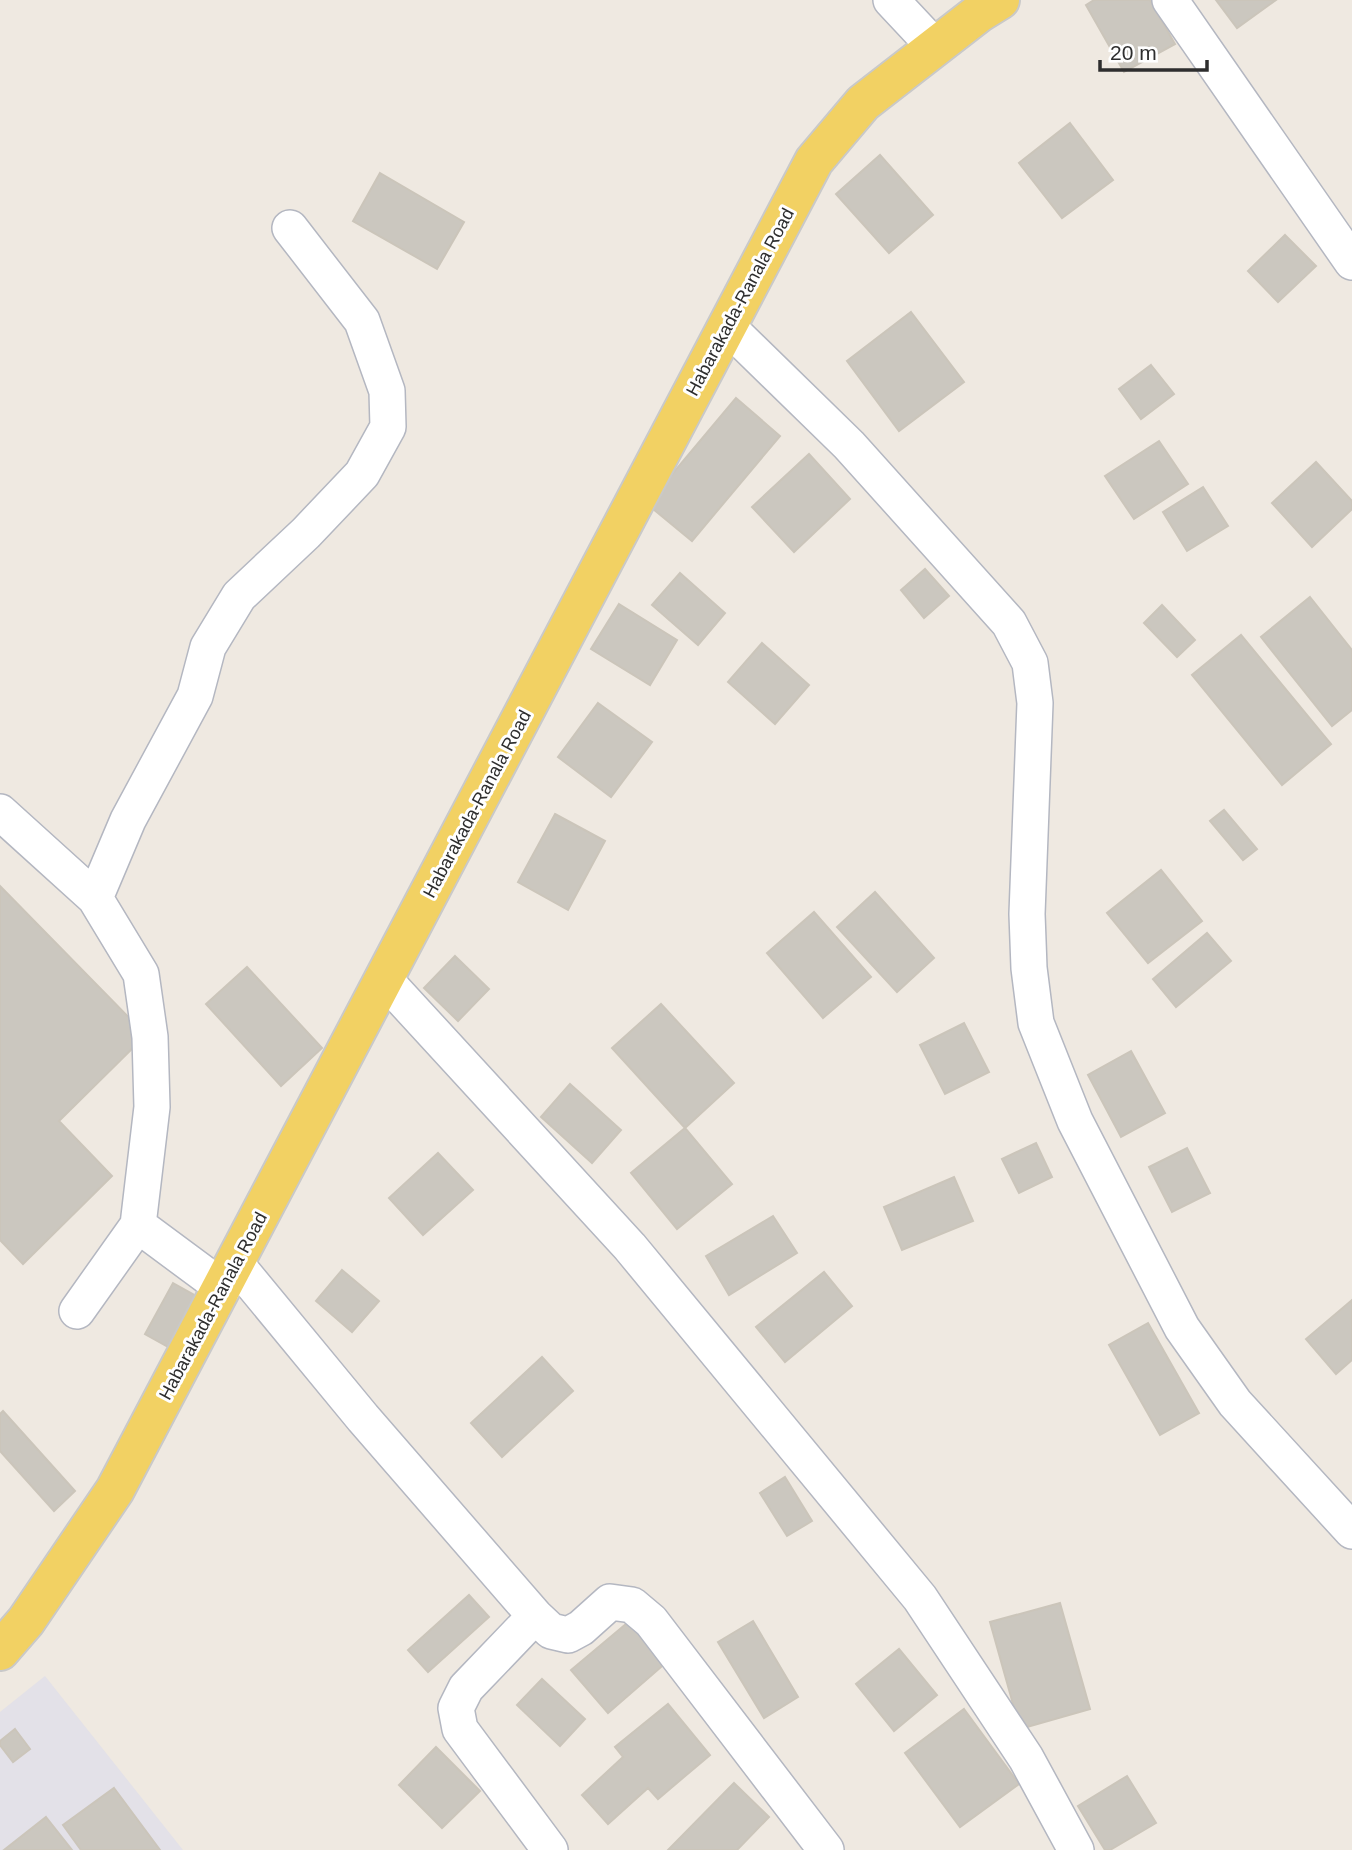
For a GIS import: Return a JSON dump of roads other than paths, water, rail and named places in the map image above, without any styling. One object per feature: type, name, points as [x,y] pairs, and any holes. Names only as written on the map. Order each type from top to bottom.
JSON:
[{"type":"main road","name":"Habarakada-Ranala Road","points":[[0,1651],[26,1621],[115,1490],[230,1276],[814,161],[863,103],[979,13],[1000,0]]},
{"type":"street","points":[[891,0],[935,47]]},
{"type":"street","points":[[1170,0],[1352,262]]},
{"type":"street","points":[[95,898],[128,820],[195,696],[208,647],[239,596],[306,533],[362,474],[388,427],[387,391],[362,321],[290,228]]},
{"type":"street","points":[[727,326],[849,445],[1009,623],[1030,663],[1035,703],[1027,914],[1029,968],[1036,1023],[1075,1121],[1182,1328],[1235,1403],[1352,1531]]},
{"type":"street","points":[[0,812],[95,898],[141,974],[150,1037],[152,1107],[138,1225],[76,1311]]},
{"type":"street","points":[[385,980],[630,1247],[920,1598],[1026,1758],[1076,1850]]},
{"type":"street","points":[[138,1225],[230,1276],[363,1418],[535,1616],[551,1630],[568,1635],[581,1628],[610,1602],[632,1605],[651,1621],[826,1850]]},
{"type":"street","points":[[535,1616],[466,1688],[456,1708],[460,1729],[550,1850]]}]
